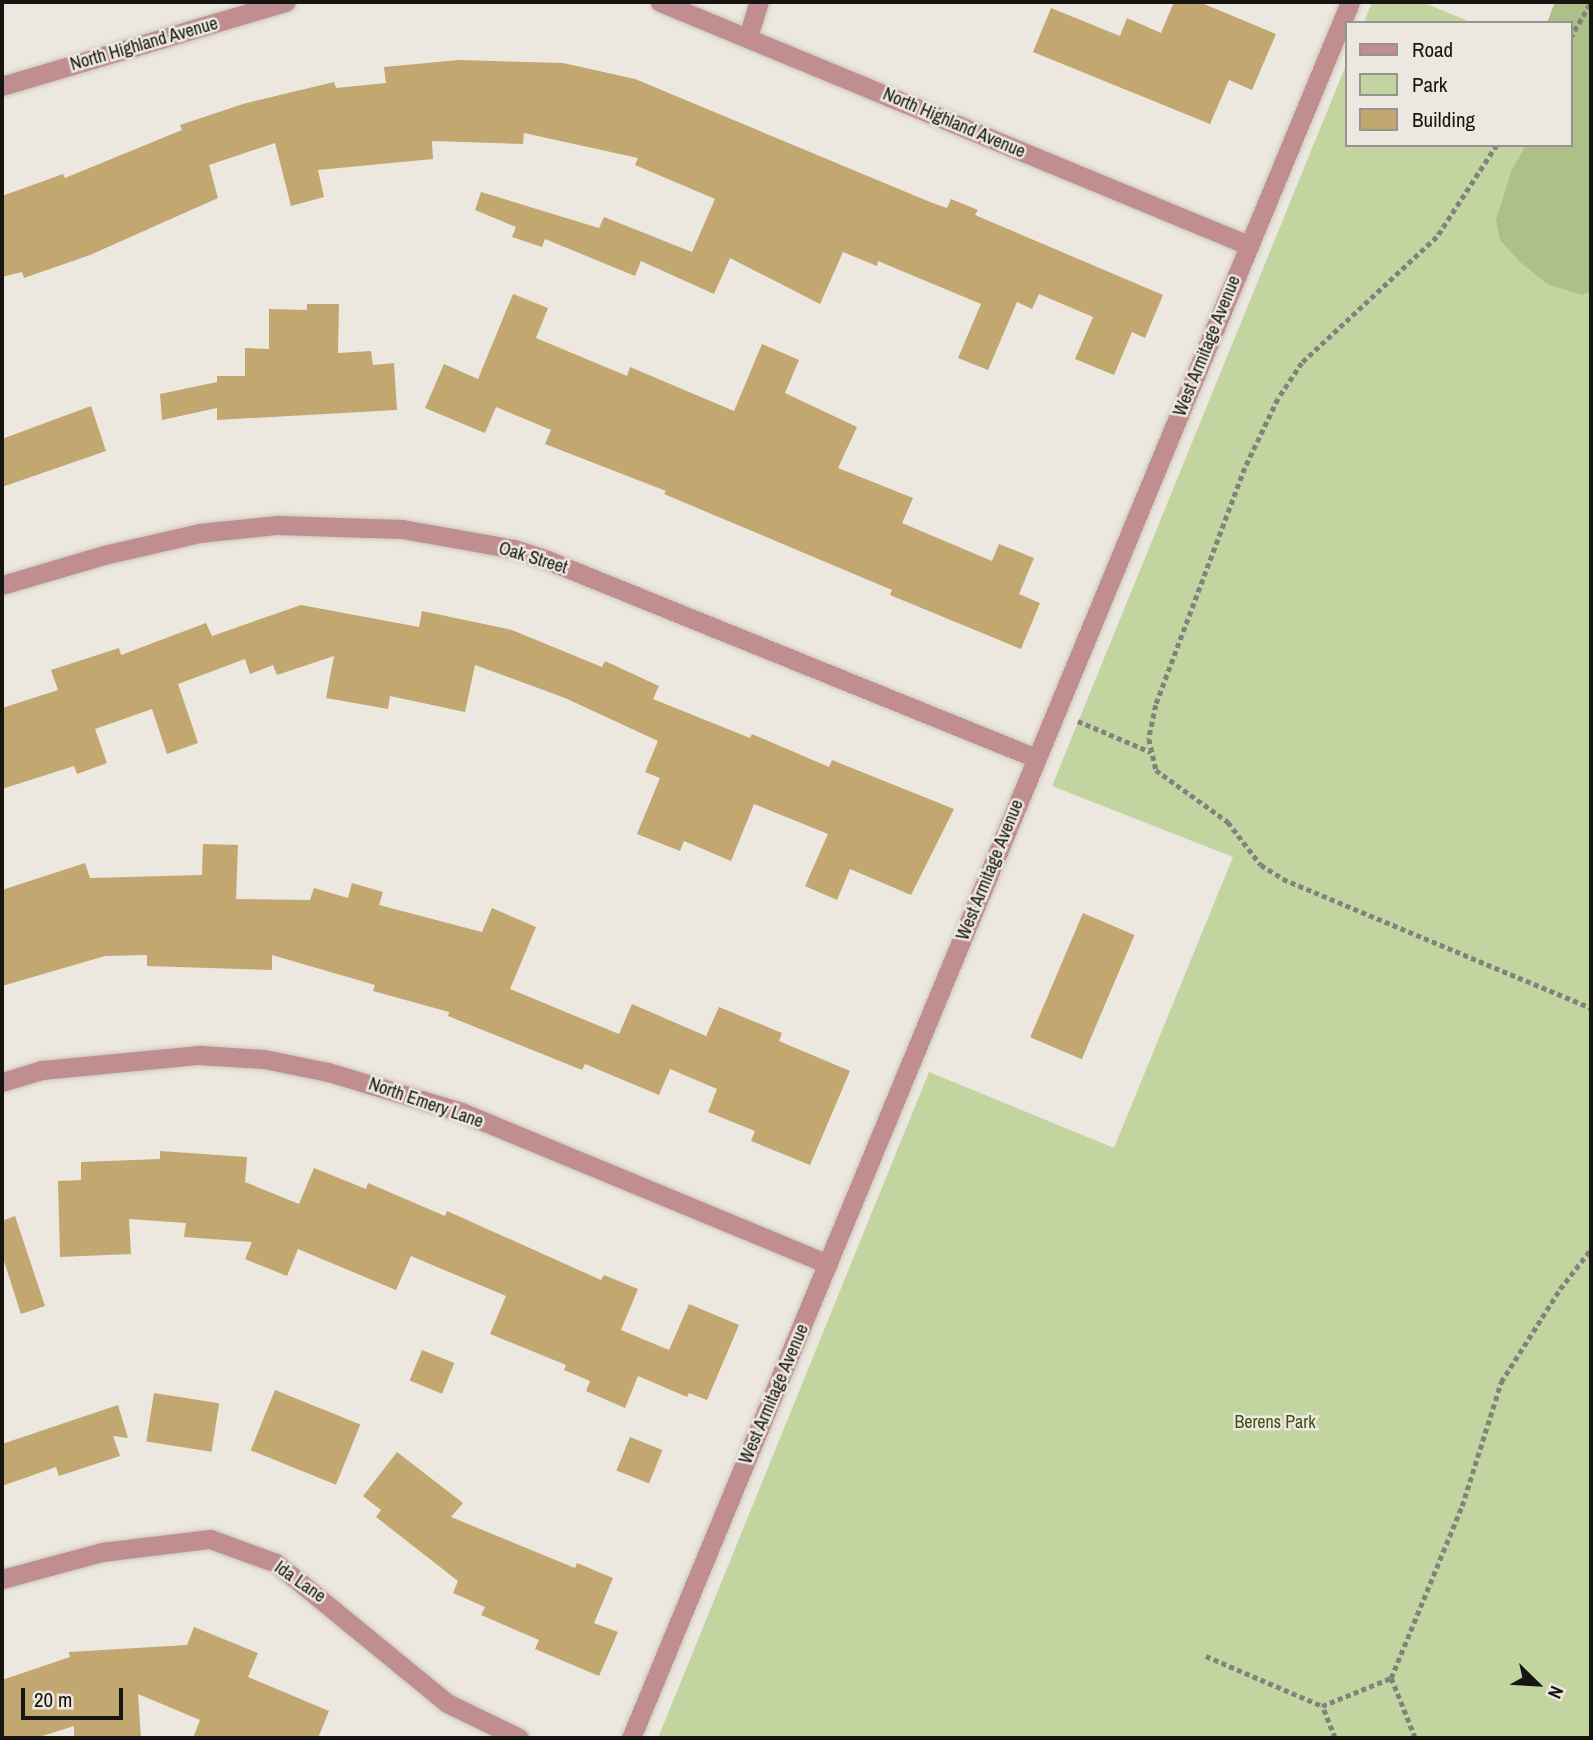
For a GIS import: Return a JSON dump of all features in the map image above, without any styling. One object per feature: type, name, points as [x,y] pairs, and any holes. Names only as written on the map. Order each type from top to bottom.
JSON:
[{"type":"street","name":"North Highland Avenue","points":[[2,86],[286,2]]},
{"type":"street","name":"North Highland Avenue","points":[[660,2],[1248,245]]},
{"type":"street","points":[[748,37],[759,2]]},
{"type":"street","name":"West Armitage Avenue","points":[[631,1738],[1350,2]]},
{"type":"street","name":"Oak Street","points":[[2,585],[104,555],[199,533],[276,525],[402,529],[513,549],[548,560],[1036,758]]},
{"type":"street","name":"North Emery Lane","points":[[2,1083],[42,1070],[200,1055],[264,1059],[328,1072],[461,1112],[828,1264]]},
{"type":"street","name":"Ida Lane","points":[[2,1580],[102,1552],[210,1539],[285,1568],[447,1703],[519,1738]]},
{"type":"path","points":[[1572,35],[1591,2]]},
{"type":"path","points":[[1496,147],[1437,237],[1302,363],[1278,400],[1245,468],[1161,692],[1149,739],[1156,770],[1228,822],[1261,865],[1283,879],[1591,1008]]},
{"type":"path","points":[[1056,711],[1151,752]]},
{"type":"path","points":[[1415,1738],[1391,1678],[1462,1506],[1501,1382],[1560,1289],[1591,1249]]},
{"type":"path","points":[[1206,1656],[1322,1706],[1335,1738]]},
{"type":"path","points":[[1322,1706],[1391,1678]]},
{"type":"green space","points":[[1372,2],[1422,2],[1468,21],[1365,21]]},
{"type":"green space","name":"Berens Park","points":[[1555,2],[1591,2],[1591,1738],[658,1738],[929,1072],[1114,1148],[1233,857],[1052,786],[1344,70],[1344,147],[1572,147],[1572,21],[1548,21]]},
{"type":"green space","points":[[1555,2],[1591,2],[1591,291],[1582,295],[1547,284],[1520,262],[1500,240],[1496,220],[1511,172],[1525,147],[1572,147],[1572,21],[1548,21]]},
{"type":"building","points":[[1174,2],[1199,2],[1276,34],[1252,90],[1229,80],[1210,124],[1033,52],[1051,8],[1120,36],[1127,18],[1161,33]]},
{"type":"building","points":[[459,60],[563,63],[635,79],[930,202],[947,208],[951,199],[978,210],[975,215],[1163,295],[1145,338],[1132,332],[1114,375],[1075,359],[1093,317],[1039,294],[1032,309],[1017,302],[988,370],[958,358],[981,304],[878,261],[877,266],[843,252],[820,304],[730,258],[714,294],[641,261],[635,276],[545,239],[542,247],[512,237],[516,227],[475,210],[481,192],[599,228],[604,217],[692,252],[715,199],[635,165],[638,158],[524,133],[523,144],[432,141],[433,159],[318,170],[324,197],[291,206],[275,143],[209,165],[218,198],[90,255],[24,278],[22,272],[2,277],[2,196],[63,174],[65,178],[182,130],[180,125],[243,104],[334,82],[336,88],[386,83],[384,67]]},
{"type":"building","points":[[513,294],[548,308],[536,338],[627,376],[630,367],[734,411],[762,344],[799,360],[785,393],[857,427],[838,468],[913,498],[902,523],[992,561],[999,544],[1034,558],[1019,594],[1040,603],[1021,649],[890,595],[892,590],[664,494],[666,491],[545,444],[551,430],[496,407],[485,433],[425,408],[444,364],[478,379]]},
{"type":"building","points":[[307,304],[339,304],[338,353],[371,351],[373,365],[394,363],[397,410],[217,420],[217,408],[162,420],[160,394],[217,382],[217,376],[245,376],[245,348],[269,349],[269,309],[307,310]]},
{"type":"building","points":[[91,406],[106,451],[2,487],[2,439]]},
{"type":"building","points":[[301,605],[419,627],[422,611],[512,630],[602,667],[605,661],[659,686],[653,699],[750,738],[752,734],[829,767],[832,760],[954,809],[911,895],[850,869],[837,900],[805,886],[828,834],[754,804],[731,861],[684,841],[680,851],[637,834],[660,778],[645,772],[658,741],[565,698],[475,665],[465,712],[390,696],[388,709],[326,698],[334,656],[277,675],[273,665],[250,674],[245,659],[178,684],[198,743],[167,754],[152,709],[95,729],[107,763],[77,774],[74,766],[2,789],[2,708],[58,690],[51,670],[119,648],[121,655],[206,623],[212,636]]},
{"type":"building","points":[[203,844],[238,845],[236,899],[310,900],[314,888],[348,898],[352,883],[383,892],[379,905],[482,932],[492,908],[536,927],[510,989],[619,1034],[632,1004],[706,1036],[719,1007],[782,1033],[779,1041],[850,1071],[810,1165],[751,1141],[755,1131],[708,1112],[717,1089],[670,1069],[659,1095],[585,1064],[582,1070],[448,1016],[449,1012],[373,991],[375,985],[272,955],[272,970],[147,966],[147,955],[105,956],[2,986],[2,890],[85,863],[90,878],[202,875]]},
{"type":"building","points":[[1083,913],[1135,935],[1082,1059],[1030,1037]]},
{"type":"building","points":[[160,1151],[247,1157],[245,1182],[299,1204],[314,1168],[366,1189],[368,1183],[445,1216],[447,1211],[601,1280],[604,1275],[638,1289],[621,1330],[669,1350],[689,1304],[739,1325],[707,1400],[689,1393],[687,1397],[638,1376],[625,1408],[586,1391],[590,1381],[564,1370],[566,1365],[490,1334],[506,1296],[411,1256],[396,1290],[298,1249],[287,1276],[245,1259],[252,1242],[184,1237],[186,1223],[129,1219],[131,1254],[60,1257],[58,1181],[81,1180],[81,1162],[160,1159]]},
{"type":"building","points":[[15,1216],[45,1306],[21,1314],[2,1255],[2,1221]]},
{"type":"building","points":[[422,1350],[454,1363],[442,1394],[410,1381]]},
{"type":"building","points":[[275,1390],[360,1424],[336,1485],[251,1450]]},
{"type":"building","points":[[154,1393],[219,1403],[212,1452],[146,1441]]},
{"type":"building","points":[[118,1405],[128,1438],[113,1436],[120,1456],[59,1476],[56,1467],[2,1486],[2,1444]]},
{"type":"building","points":[[630,1437],[662,1450],[649,1483],[617,1470]]},
{"type":"building","points":[[397,1452],[463,1503],[451,1517],[575,1568],[577,1563],[613,1578],[594,1623],[618,1632],[599,1676],[535,1649],[539,1640],[481,1615],[485,1607],[453,1593],[458,1581],[376,1517],[381,1510],[363,1496]]},
{"type":"building","points":[[194,1627],[258,1653],[248,1677],[329,1711],[318,1738],[193,1738],[200,1720],[138,1694],[141,1738],[74,1738],[74,1726],[36,1738],[2,1738],[2,1680],[70,1657],[69,1652],[187,1645]]}]
